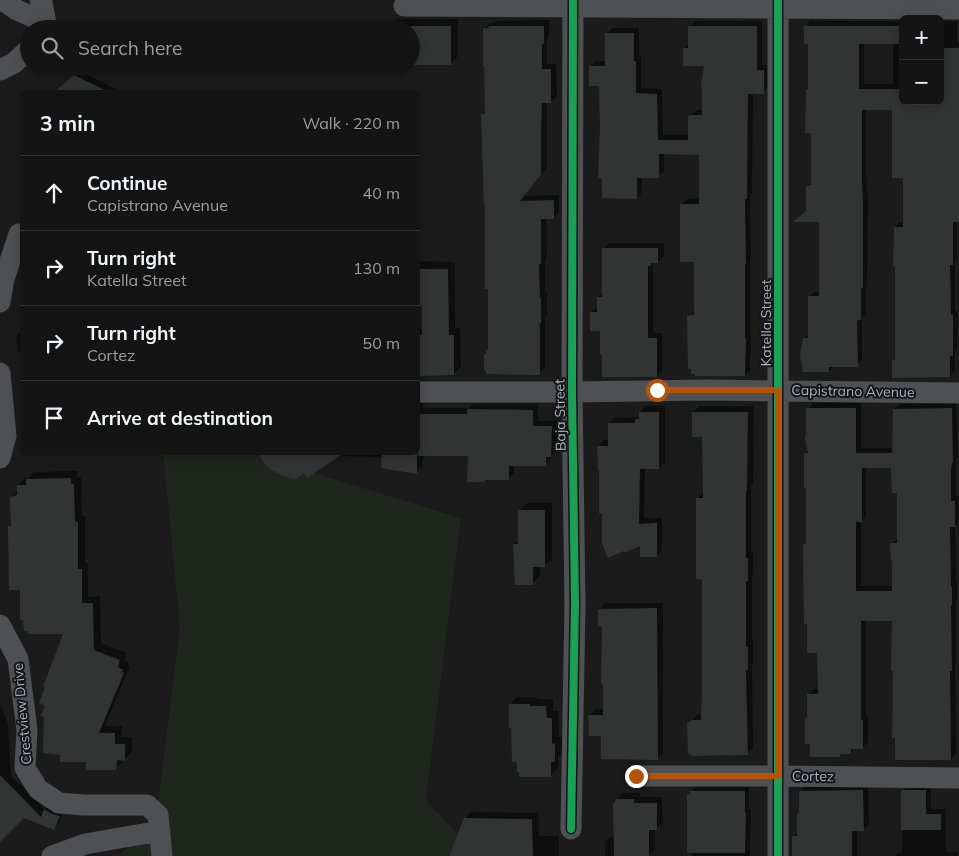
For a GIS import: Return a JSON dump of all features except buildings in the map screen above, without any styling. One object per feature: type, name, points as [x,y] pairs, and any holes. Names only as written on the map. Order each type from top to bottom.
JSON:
[{"type":"street","points":[[2,0],[34,20]]},
{"type":"street","points":[[40,0],[43,20]]},
{"type":"street","name":"Baja Street","points":[[571,829],[575,604],[572,392],[573,4]]},
{"type":"street","points":[[404,6],[778,4],[959,9]]},
{"type":"street","name":"Katella Street","points":[[778,4],[778,856]]},
{"type":"street","points":[[0,70],[14,63],[20,57]]},
{"type":"street","points":[[0,302],[4,279],[20,234]]},
{"type":"street","points":[[0,373],[6,436],[0,458]]},
{"type":"street","name":"Capistrano Avenue","points":[[420,392],[778,390],[959,393]]},
{"type":"street","name":"Crestview Drive","points":[[0,625],[18,659],[26,730],[25,768],[38,789],[59,803],[84,806],[147,805],[158,815],[162,856]]},
{"type":"street","name":"Cortez","points":[[636,776],[959,778]]},
{"type":"street","points":[[52,856],[85,844],[160,831]]},
{"type":"shaded area","points":[[163,455],[255,455],[461,518],[426,800],[479,856],[117,856],[155,828],[180,627]]},
{"type":"cycle path","points":[[571,829],[575,604],[572,392],[573,0]]},
{"type":"cycle path","points":[[778,0],[778,856]]},
{"type":"route","points":[[636,776],[778,776],[778,390],[657,390]]}]
